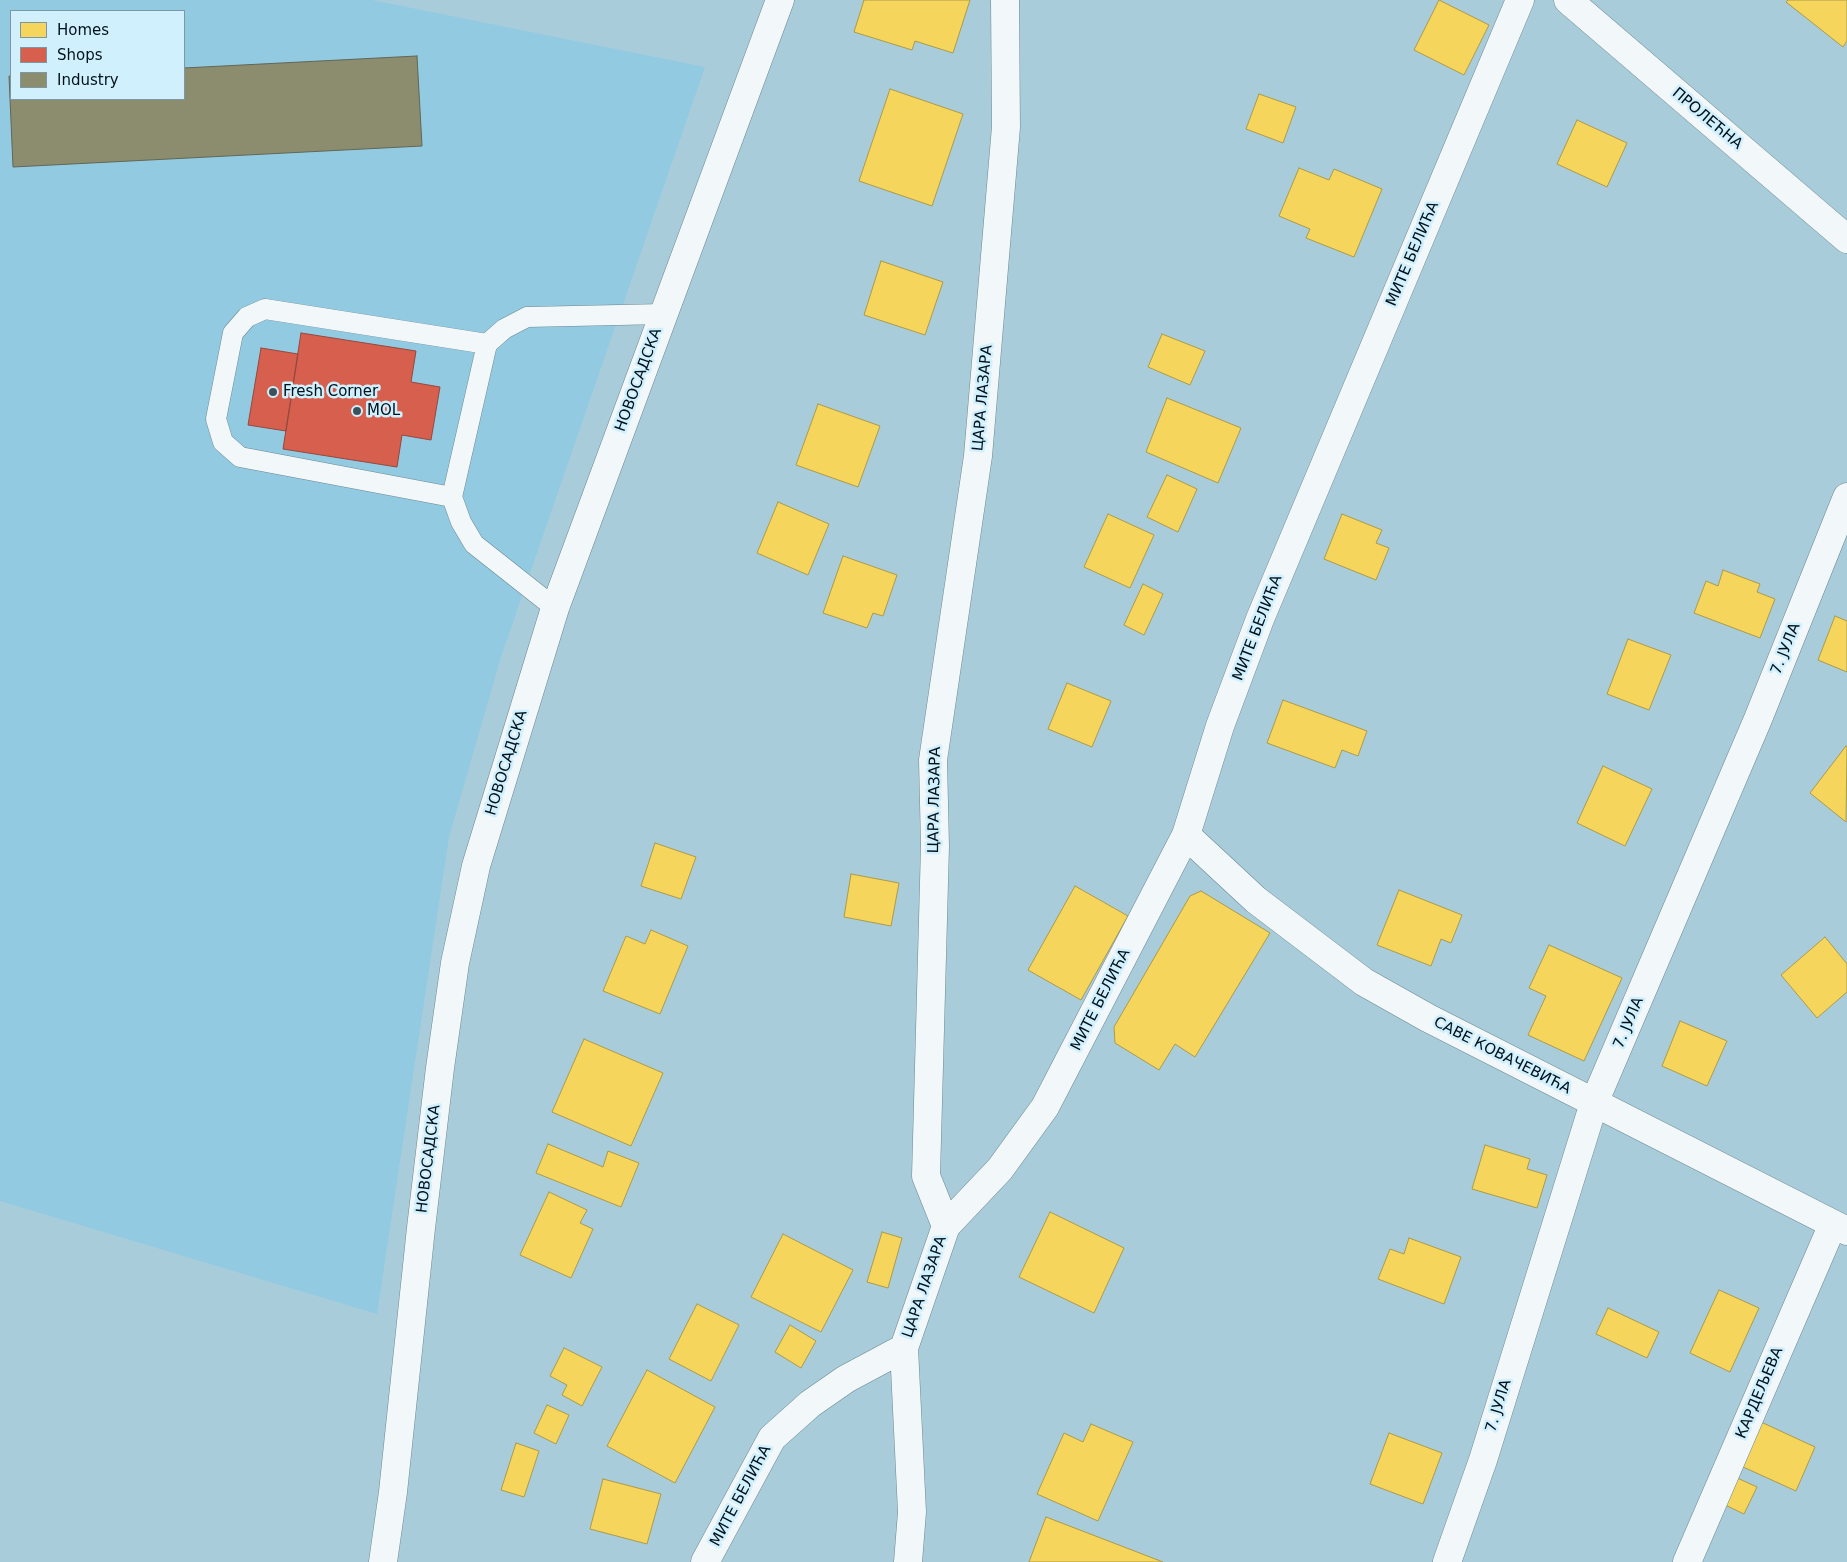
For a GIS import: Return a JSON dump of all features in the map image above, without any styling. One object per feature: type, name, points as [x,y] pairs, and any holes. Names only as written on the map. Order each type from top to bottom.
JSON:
[{"type":"street","name":"НОВОСАДСКА","points":[[383,1562],[393,1492],[440,1068],[455,963],[476,866],[556,608],[780,0]]},
{"type":"street","name":"ЦАРА ЛАЗАРА","points":[[908,1562],[912,1512],[904,1348],[946,1226],[926,1176],[934,846],[933,760],[978,456],[1006,127],[1005,0]]},
{"type":"street","name":"МИТЕ БЕЛИЋА","points":[[946,1226],[1000,1169],[1045,1107],[1186,835],[1220,726],[1260,619],[1520,0]]},
{"type":"street","name":"ПРОЛЕЋНА","points":[[1568,0],[1847,239]]},
{"type":"street","name":"7. ЈУЛА","points":[[1447,1562],[1482,1460],[1594,1103],[1758,718],[1847,497]]},
{"type":"street","name":"САВЕ КОВАЧЕВИЋА","points":[[1186,835],[1256,900],[1364,982],[1428,1018],[1840,1228]]},
{"type":"street","name":"КАРДЕЉЕВА","points":[[1687,1562],[1840,1228]]},
{"type":"street","name":"МИТЕ БЕЛИЋА","points":[[705,1562],[772,1438],[810,1404],[846,1379],[904,1348]]},
{"type":"lane","points":[[452,497],[240,458],[223,442],[216,419],[233,333],[247,317],[265,309],[487,344]]},
{"type":"lane","points":[[556,608],[474,544],[461,522],[452,497],[487,344],[504,329],[527,317],[664,314]]},
{"type":"shaded area","points":[[0,0],[372,0],[705,67],[501,657],[449,837],[377,1314],[0,1201]]},
{"type":"building: Homes","points":[[864,0],[970,0],[953,53],[915,41],[912,50],[854,32]]},
{"type":"building: Homes","points":[[1439,0],[1489,25],[1464,75],[1414,50]]},
{"type":"building: Homes","points":[[1788,0],[1847,0],[1847,41],[1843,47],[1786,2]]},
{"type":"building: Homes","points":[[890,89],[963,114],[932,206],[859,181]]},
{"type":"building: Homes","points":[[1259,94],[1296,107],[1283,143],[1246,129]]},
{"type":"building: Homes","points":[[1577,120],[1627,143],[1607,187],[1557,164]]},
{"type":"building: Homes","points":[[1299,168],[1329,180],[1334,169],[1382,189],[1354,257],[1306,238],[1310,229],[1279,216]]},
{"type":"building: Homes","points":[[881,261],[943,282],[925,335],[864,315]]},
{"type":"building: Homes","points":[[1162,334],[1205,351],[1190,385],[1148,367]]},
{"type":"building: Homes","points":[[1167,398],[1241,428],[1218,483],[1146,452]]},
{"type":"building: Homes","points":[[818,404],[880,426],[858,487],[796,465]]},
{"type":"building: Homes","points":[[1167,475],[1197,489],[1178,532],[1147,517]]},
{"type":"building: Homes","points":[[778,502],[829,524],[808,575],[757,553]]},
{"type":"building: Homes","points":[[1108,514],[1154,535],[1130,588],[1084,567]]},
{"type":"building: Homes","points":[[1342,514],[1382,530],[1376,543],[1389,548],[1376,580],[1324,559]]},
{"type":"building: Homes","points":[[843,556],[897,575],[883,616],[873,613],[867,628],[823,613]]},
{"type":"building: Homes","points":[[1723,570],[1760,584],[1757,592],[1775,599],[1760,638],[1694,613],[1706,581],[1718,586]]},
{"type":"building: Homes","points":[[1143,584],[1163,594],[1144,635],[1124,625]]},
{"type":"building: Homes","points":[[1835,616],[1847,621],[1847,672],[1818,660]]},
{"type":"building: Homes","points":[[1628,639],[1671,655],[1649,710],[1607,694]]},
{"type":"building: Homes","points":[[1067,683],[1111,701],[1092,747],[1048,729]]},
{"type":"building: Homes","points":[[1283,700],[1367,731],[1358,756],[1342,750],[1335,768],[1267,743]]},
{"type":"building: Homes","points":[[1847,747],[1846,822],[1810,793]]},
{"type":"building: Homes","points":[[1603,766],[1652,789],[1625,846],[1577,823]]},
{"type":"building: Homes","points":[[655,843],[696,857],[681,899],[641,886]]},
{"type":"building: Homes","points":[[851,874],[899,883],[891,926],[844,917]]},
{"type":"building: Homes","points":[[1075,886],[1128,916],[1081,1000],[1028,970]]},
{"type":"building: Homes","points":[[1399,890],[1462,915],[1451,943],[1441,939],[1431,966],[1377,945]]},
{"type":"building: Homes","points":[[1201,891],[1270,933],[1195,1057],[1175,1044],[1159,1070],[1115,1043],[1114,1027],[1190,896]]},
{"type":"building: Homes","points":[[651,930],[688,946],[660,1014],[603,991],[626,936],[645,944]]},
{"type":"building: Homes","points":[[1825,937],[1847,964],[1847,992],[1817,1018],[1781,975]]},
{"type":"building: Homes","points":[[1549,945],[1622,978],[1584,1061],[1528,1035],[1546,996],[1529,988]]},
{"type":"building: Homes","points":[[1680,1021],[1727,1041],[1707,1086],[1662,1066]]},
{"type":"building: Homes","points":[[584,1039],[663,1073],[631,1146],[552,1112]]},
{"type":"building: Homes","points":[[548,1144],[603,1167],[608,1151],[639,1163],[621,1207],[536,1173]]},
{"type":"building: Homes","points":[[1485,1145],[1530,1159],[1527,1169],[1547,1175],[1537,1208],[1472,1189]]},
{"type":"building: Homes","points":[[549,1192],[587,1210],[580,1223],[593,1229],[571,1278],[520,1255]]},
{"type":"building: Homes","points":[[1050,1212],[1124,1248],[1094,1313],[1019,1277]]},
{"type":"building: Homes","points":[[882,1232],[902,1238],[888,1288],[867,1282]]},
{"type":"building: Homes","points":[[783,1234],[853,1270],[821,1332],[751,1297]]},
{"type":"building: Homes","points":[[1409,1238],[1461,1257],[1444,1304],[1378,1279],[1390,1249],[1404,1254]]},
{"type":"building: Homes","points":[[1719,1290],[1759,1308],[1730,1372],[1690,1353]]},
{"type":"building: Homes","points":[[697,1304],[739,1325],[711,1381],[669,1359]]},
{"type":"building: Homes","points":[[1608,1308],[1659,1332],[1647,1358],[1596,1334]]},
{"type":"building: Homes","points":[[790,1325],[816,1341],[801,1368],[775,1352]]},
{"type":"building: Homes","points":[[564,1348],[602,1367],[582,1406],[562,1395],[567,1385],[550,1376]]},
{"type":"building: Homes","points":[[647,1370],[715,1407],[675,1483],[607,1446]]},
{"type":"building: Homes","points":[[547,1405],[569,1415],[556,1444],[534,1433]]},
{"type":"building: Homes","points":[[1761,1422],[1815,1447],[1796,1491],[1741,1466]]},
{"type":"building: Homes","points":[[1091,1424],[1133,1442],[1098,1521],[1037,1494],[1064,1433],[1083,1442]]},
{"type":"building: Homes","points":[[1389,1433],[1442,1453],[1423,1504],[1370,1484]]},
{"type":"building: Homes","points":[[516,1443],[539,1451],[524,1497],[501,1490]]},
{"type":"building: Homes","points":[[1735,1477],[1757,1487],[1744,1514],[1723,1504]]},
{"type":"building: Homes","points":[[603,1479],[661,1494],[647,1544],[590,1529]]},
{"type":"building: Homes","points":[[1046,1517],[1163,1562],[1029,1562]]},
{"type":"building: Shops","points":[[301,333],[416,351],[411,382],[440,387],[431,440],[402,435],[397,467],[283,449]]},
{"type":"building: Shops","points":[[261,348],[298,354],[286,431],[248,425]]},
{"type":"building: Industry","points":[[417,56],[422,146],[13,167],[10,100],[185,100],[185,68]]},
{"type":"place","name":"Fresh Corner","points":[[273,392]]},
{"type":"place","name":"MOL","points":[[357,411]]}]
